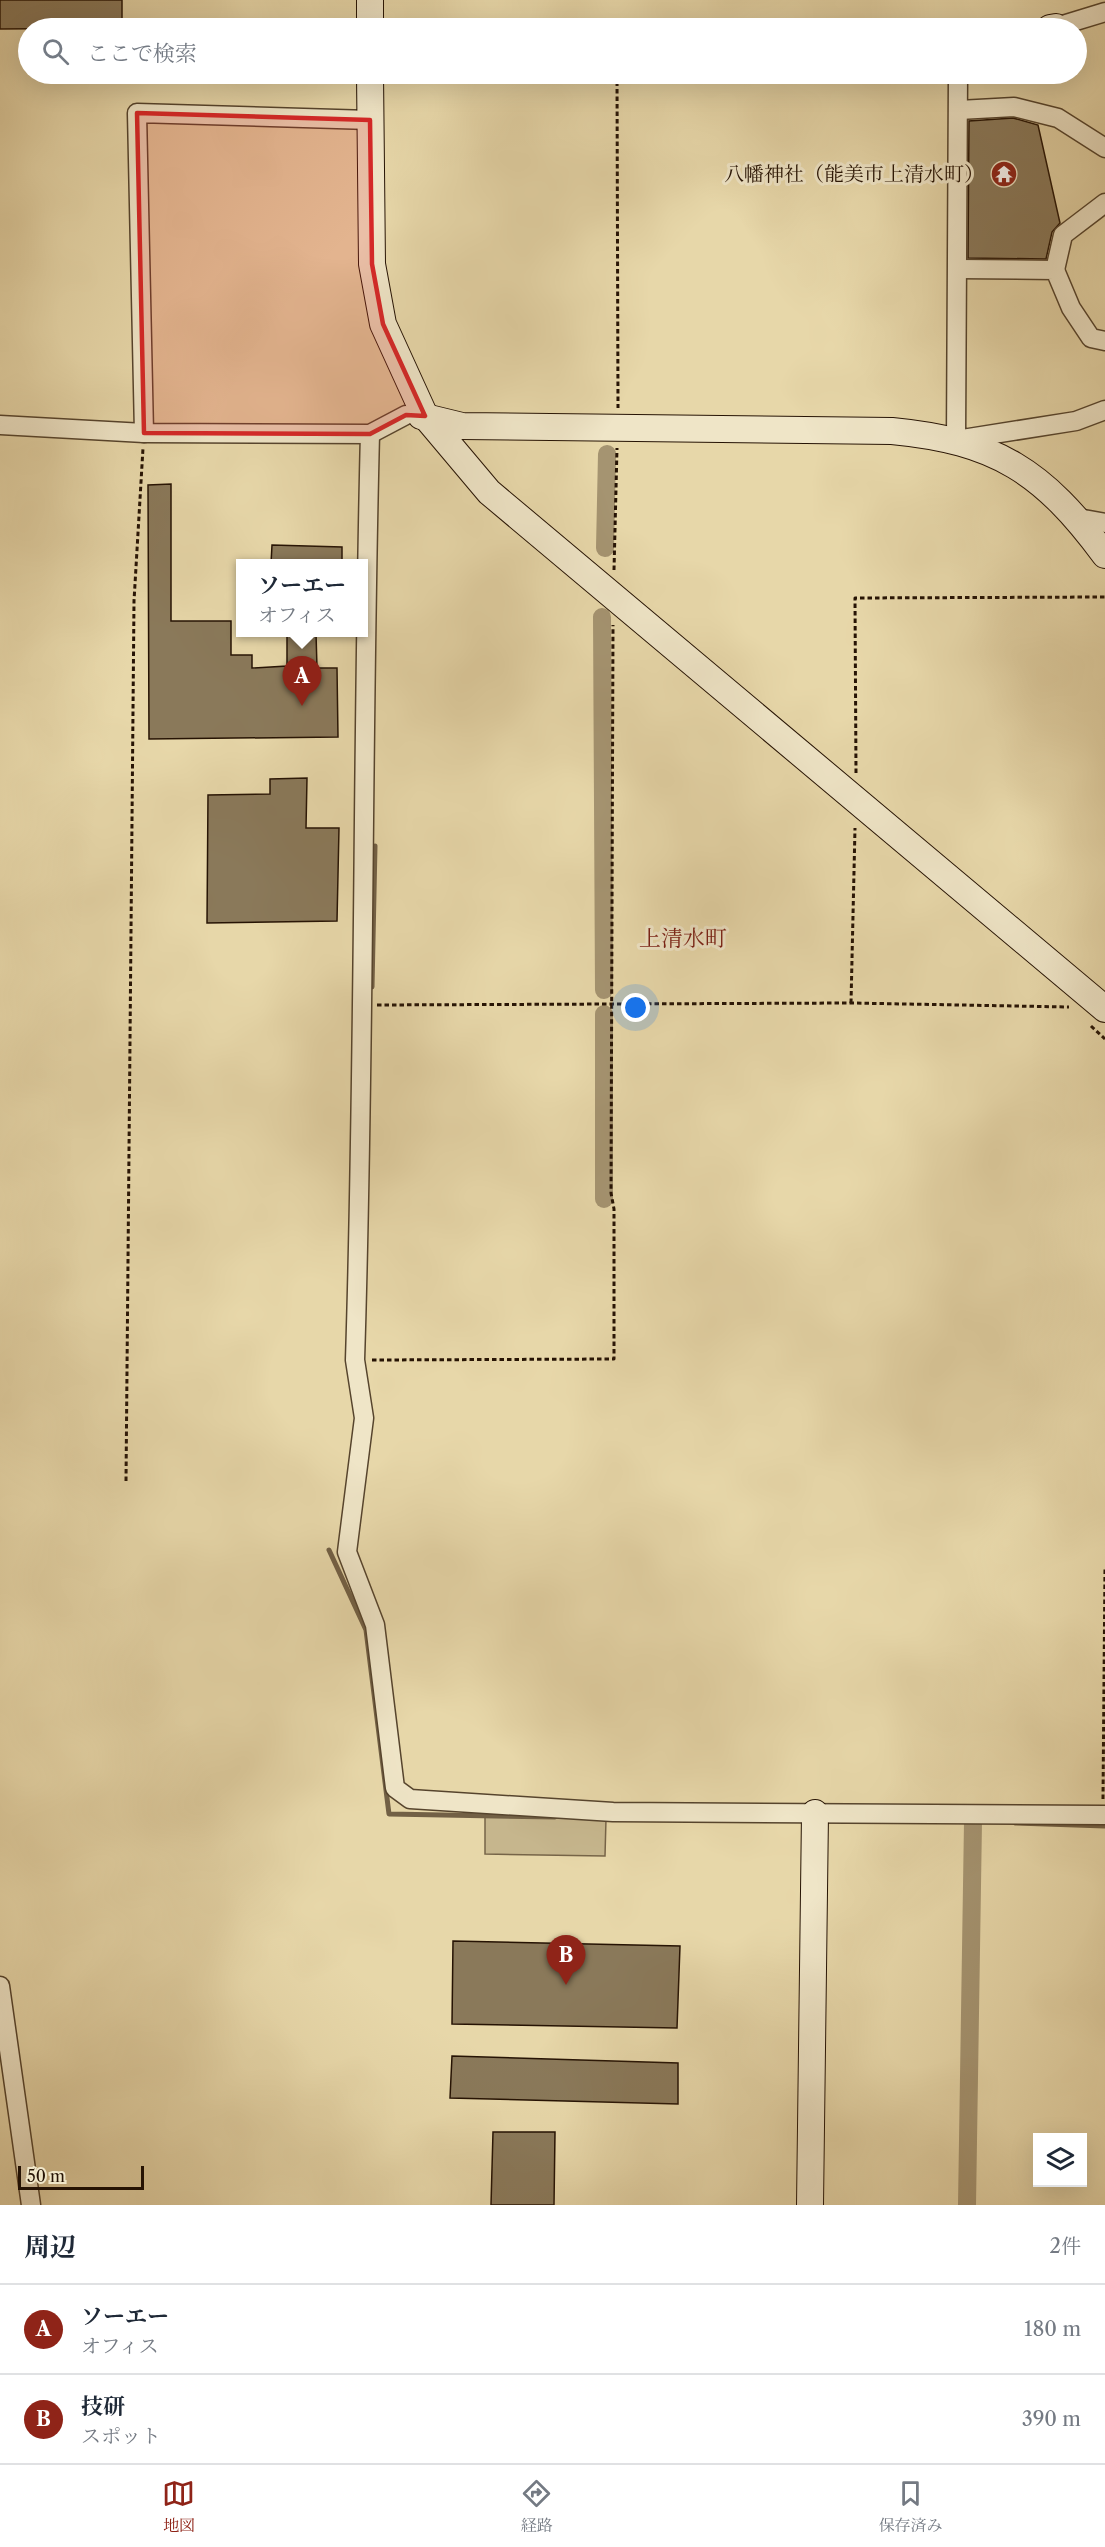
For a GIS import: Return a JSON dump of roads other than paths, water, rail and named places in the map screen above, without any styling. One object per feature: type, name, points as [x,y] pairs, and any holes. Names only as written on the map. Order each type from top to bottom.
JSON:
[{"type":"street","points":[[370,0],[370,18]]},
{"type":"street","points":[[1086,18],[1105,12]]},
{"type":"street","points":[[370,84],[372,264],[383,324],[415,415],[489,492],[613,599],[1105,1009]]},
{"type":"street","points":[[956,440],[958,84]]},
{"type":"street","points":[[959,110],[1014,107],[1058,118],[1105,148]]},
{"type":"street","points":[[144,433],[137,113],[370,120]]},
{"type":"street","points":[[1105,203],[1063,235],[1055,270],[1071,308],[1091,338],[1105,341]]},
{"type":"street","points":[[958,269],[1055,270]]},
{"type":"street","points":[[956,440],[1076,421],[1105,410]]},
{"type":"street","points":[[0,425],[144,433],[370,434],[415,415],[462,426],[892,430],[938,435],[1001,456],[1021,468],[1078,519],[1105,555]]},
{"type":"street","points":[[367,559],[370,434]]},
{"type":"street","points":[[1078,519],[1105,523]]},
{"type":"street","points":[[365,637],[363,1005],[355,1360],[364,1418],[347,1552],[375,1624],[395,1788],[410,1799],[613,1812],[1104,1815]]},
{"type":"street","points":[[810,2205],[814,1813]]},
{"type":"street","points":[[0,1986],[32,2205]]},
{"type":"waterway","points":[[605,548],[607,454]]},
{"type":"waterway","points":[[602,617],[604,990]]},
{"type":"waterway","points":[[372,987],[375,846]]},
{"type":"waterway","points":[[604,1014],[604,1199]]},
{"type":"waterway","points":[[329,1550],[366,1630],[389,1814],[555,1817]]},
{"type":"waterway","points":[[967,2205],[973,1822]]},
{"type":"waterway","points":[[1015,1823],[1105,1826]]},
{"type":"place","name":"八幡神社（能美市上清水町）","points":[[1004,174]]},
{"type":"place","name":"ソーエー","points":[[302,706]]},
{"type":"place","name":"技研","points":[[566,1985]]},
{"type":"district","name":"上清水町","points":[[683,938]]}]
